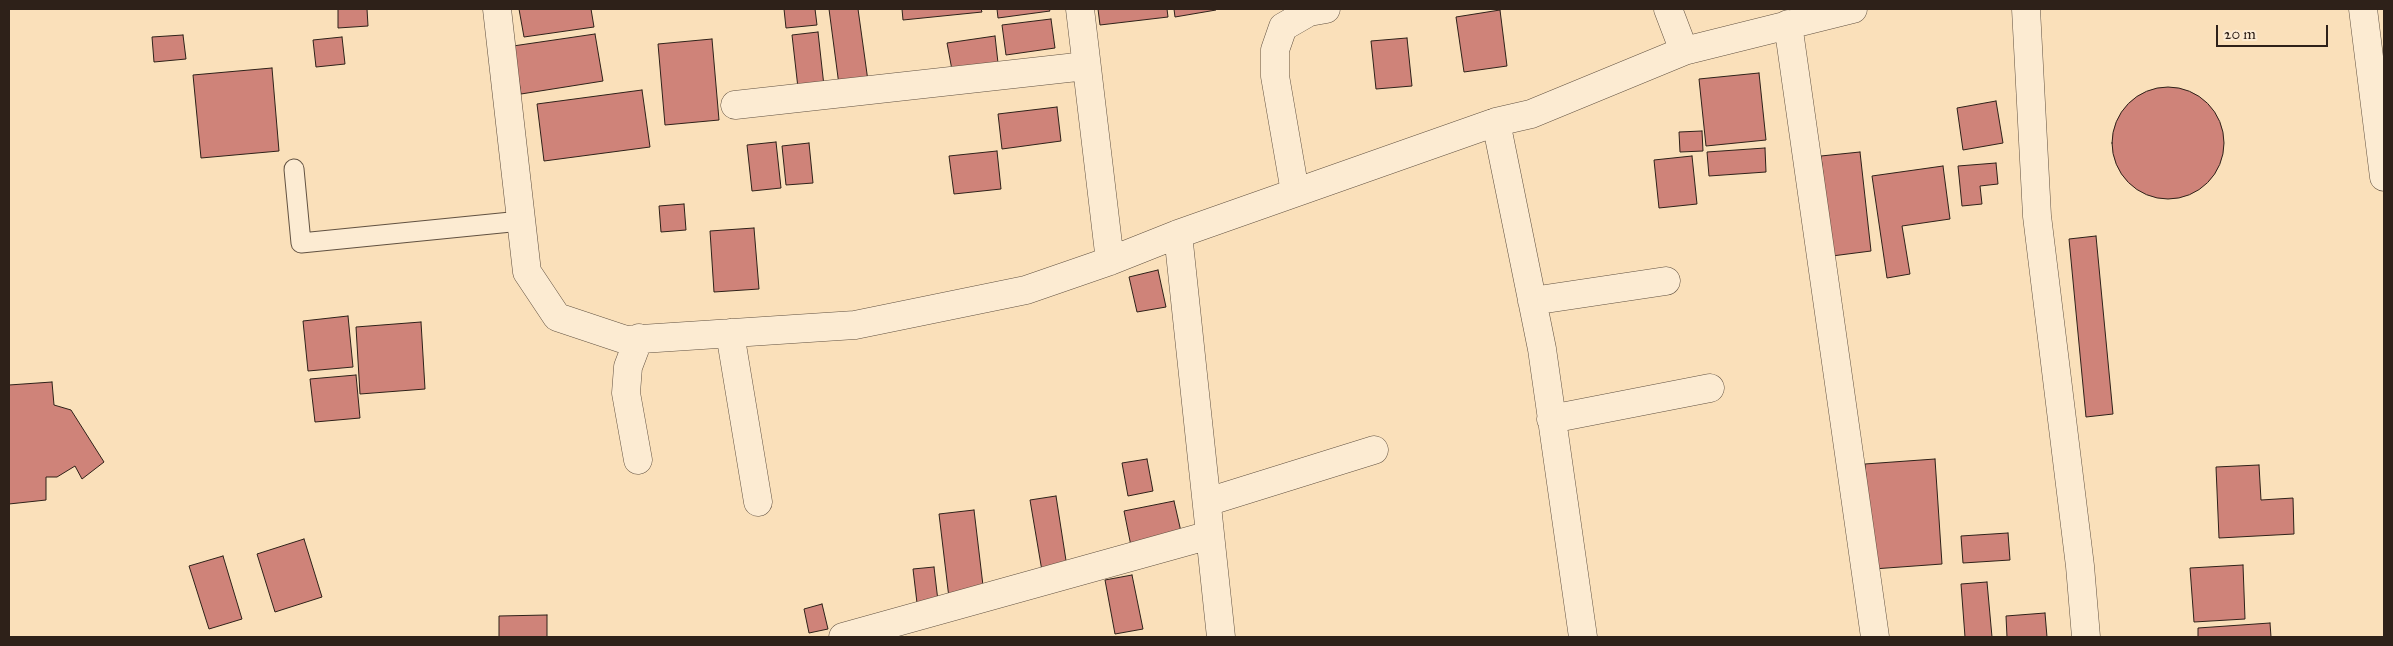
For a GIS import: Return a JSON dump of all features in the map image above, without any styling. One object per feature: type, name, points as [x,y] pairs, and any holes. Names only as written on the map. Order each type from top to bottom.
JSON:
[{"type":"street","points":[[497,9],[527,272],[557,317],[626,340],[855,325],[1026,290],[1110,261],[1178,234],[1295,192],[1496,122],[1531,114],[1684,52],[1788,24],[1854,9]]},
{"type":"street","points":[[1080,9],[1110,261]]},
{"type":"street","points":[[1295,192],[1275,76],[1275,50],[1283,27],[1309,12],[1326,9]]},
{"type":"street","points":[[1668,9],[1684,52]]},
{"type":"street","points":[[2026,9],[2036,216],[2080,566],[2086,637]]},
{"type":"street","points":[[2364,9],[2384,177]]},
{"type":"street","points":[[1788,24],[1875,637]]},
{"type":"street","points":[[735,105],[1086,66]]},
{"type":"street","points":[[1496,122],[1542,349],[1583,637]]},
{"type":"street","points":[[1178,234],[1221,637]]},
{"type":"street","points":[[1532,300],[1666,281]]},
{"type":"street","points":[[730,333],[758,502]]},
{"type":"street","points":[[638,460],[626,393],[628,368],[639,338]]},
{"type":"street","points":[[1551,419],[1710,388]]},
{"type":"street","points":[[1207,502],[1374,450]]},
{"type":"street","points":[[843,637],[1210,535]]},
{"type":"lane","points":[[294,169],[301,243],[522,221]]},
{"type":"building","points":[[338,9],[367,9],[368,26],[338,28]]},
{"type":"building","points":[[519,9],[591,9],[594,27],[524,37]]},
{"type":"building","points":[[784,9],[815,9],[817,25],[786,28]]},
{"type":"building","points":[[829,9],[858,9],[868,81],[839,85]]},
{"type":"building","points":[[902,9],[981,9],[982,12],[903,20]]},
{"type":"building","points":[[997,9],[1049,9],[1050,11],[998,18]]},
{"type":"building","points":[[1098,9],[1167,9],[1168,17],[1100,25]]},
{"type":"building","points":[[1174,9],[1216,9],[1216,10],[1175,17]]},
{"type":"building","points":[[1500,10],[1507,66],[1464,72],[1456,17]]},
{"type":"building","points":[[1051,19],[1055,48],[1006,55],[1002,25]]},
{"type":"building","points":[[818,32],[824,86],[798,88],[792,35]]},
{"type":"building","points":[[595,34],[603,81],[521,94],[513,46]]},
{"type":"building","points":[[183,35],[186,59],[154,62],[152,37]]},
{"type":"building","points":[[995,36],[998,63],[952,70],[947,43]]},
{"type":"building","points":[[342,37],[345,64],[316,67],[313,40]]},
{"type":"building","points":[[1407,38],[1412,86],[1376,89],[1371,41]]},
{"type":"building","points":[[712,39],[719,120],[665,125],[658,44]]},
{"type":"building","points":[[272,68],[279,151],[201,158],[193,75]]},
{"type":"building","points":[[1759,73],[1766,140],[1706,146],[1699,79]]},
{"type":"building","points":[[2168,87],[2189,91],[2208,103],[2220,122],[2224,143],[2220,164],[2208,183],[2189,195],[2168,199],[2147,195],[2128,183],[2116,164],[2112,143],[2116,122],[2128,103],[2147,91]]},
{"type":"building","points":[[642,90],[650,147],[544,161],[537,104]]},
{"type":"building","points":[[1996,101],[2003,143],[1963,150],[1957,108]]},
{"type":"building","points":[[1057,107],[1061,141],[1002,149],[998,114]]},
{"type":"building","points":[[1702,131],[1703,151],[1680,152],[1679,132]]},
{"type":"building","points":[[776,142],[781,188],[752,191],[747,145]]},
{"type":"building","points":[[809,143],[813,183],[786,185],[782,146]]},
{"type":"building","points":[[1765,148],[1766,172],[1709,176],[1707,152]]},
{"type":"building","points":[[997,151],[1001,189],[954,194],[949,156]]},
{"type":"building","points":[[1860,152],[1871,251],[1832,256],[1821,156]]},
{"type":"building","points":[[1692,156],[1697,204],[1659,208],[1654,160]]},
{"type":"building","points":[[1996,163],[1998,184],[1980,186],[1982,204],[1962,206],[1958,166]]},
{"type":"building","points":[[1943,166],[1950,219],[1902,226],[1910,274],[1887,278],[1872,176]]},
{"type":"building","points":[[684,204],[686,230],[661,232],[659,206]]},
{"type":"building","points":[[754,228],[759,289],[714,292],[710,231]]},
{"type":"building","points":[[2096,236],[2113,414],[2086,417],[2069,239]]},
{"type":"building","points":[[1158,270],[1166,307],[1137,312],[1129,277]]},
{"type":"building","points":[[348,316],[353,367],[308,371],[303,321]]},
{"type":"building","points":[[421,322],[425,389],[360,394],[356,327]]},
{"type":"building","points":[[356,375],[360,418],[315,422],[310,379]]},
{"type":"building","points":[[52,382],[54,405],[71,410],[104,462],[82,479],[75,466],[57,477],[46,477],[46,500],[9,504],[9,385]]},
{"type":"building","points":[[1147,459],[1153,491],[1128,496],[1122,463]]},
{"type":"building","points":[[1935,459],[1942,564],[1873,569],[1865,464]]},
{"type":"building","points":[[2259,465],[2261,500],[2293,498],[2294,534],[2219,538],[2216,467]]},
{"type":"building","points":[[1056,496],[1067,567],[1042,571],[1030,500]]},
{"type":"building","points":[[1174,501],[1182,536],[1131,546],[1124,511]]},
{"type":"building","points":[[974,510],[984,594],[949,598],[939,514]]},
{"type":"building","points":[[2008,533],[2010,560],[1963,563],[1961,536]]},
{"type":"building","points":[[304,539],[322,597],[275,612],[257,554]]},
{"type":"building","points":[[223,556],[242,619],[209,629],[189,566]]},
{"type":"building","points":[[2243,565],[2245,619],[2194,622],[2190,568]]},
{"type":"building","points":[[934,567],[938,601],[917,603],[913,569]]},
{"type":"building","points":[[1132,575],[1143,629],[1115,634],[1105,580]]},
{"type":"building","points":[[1987,582],[1992,637],[1965,637],[1961,584]]},
{"type":"building","points":[[822,604],[828,629],[809,633],[804,609]]},
{"type":"building","points":[[2045,613],[2047,637],[2007,637],[2006,616]]},
{"type":"building","points":[[547,615],[547,637],[499,637],[499,616]]},
{"type":"building","points":[[2270,623],[2271,637],[2198,637],[2198,628]]}]
